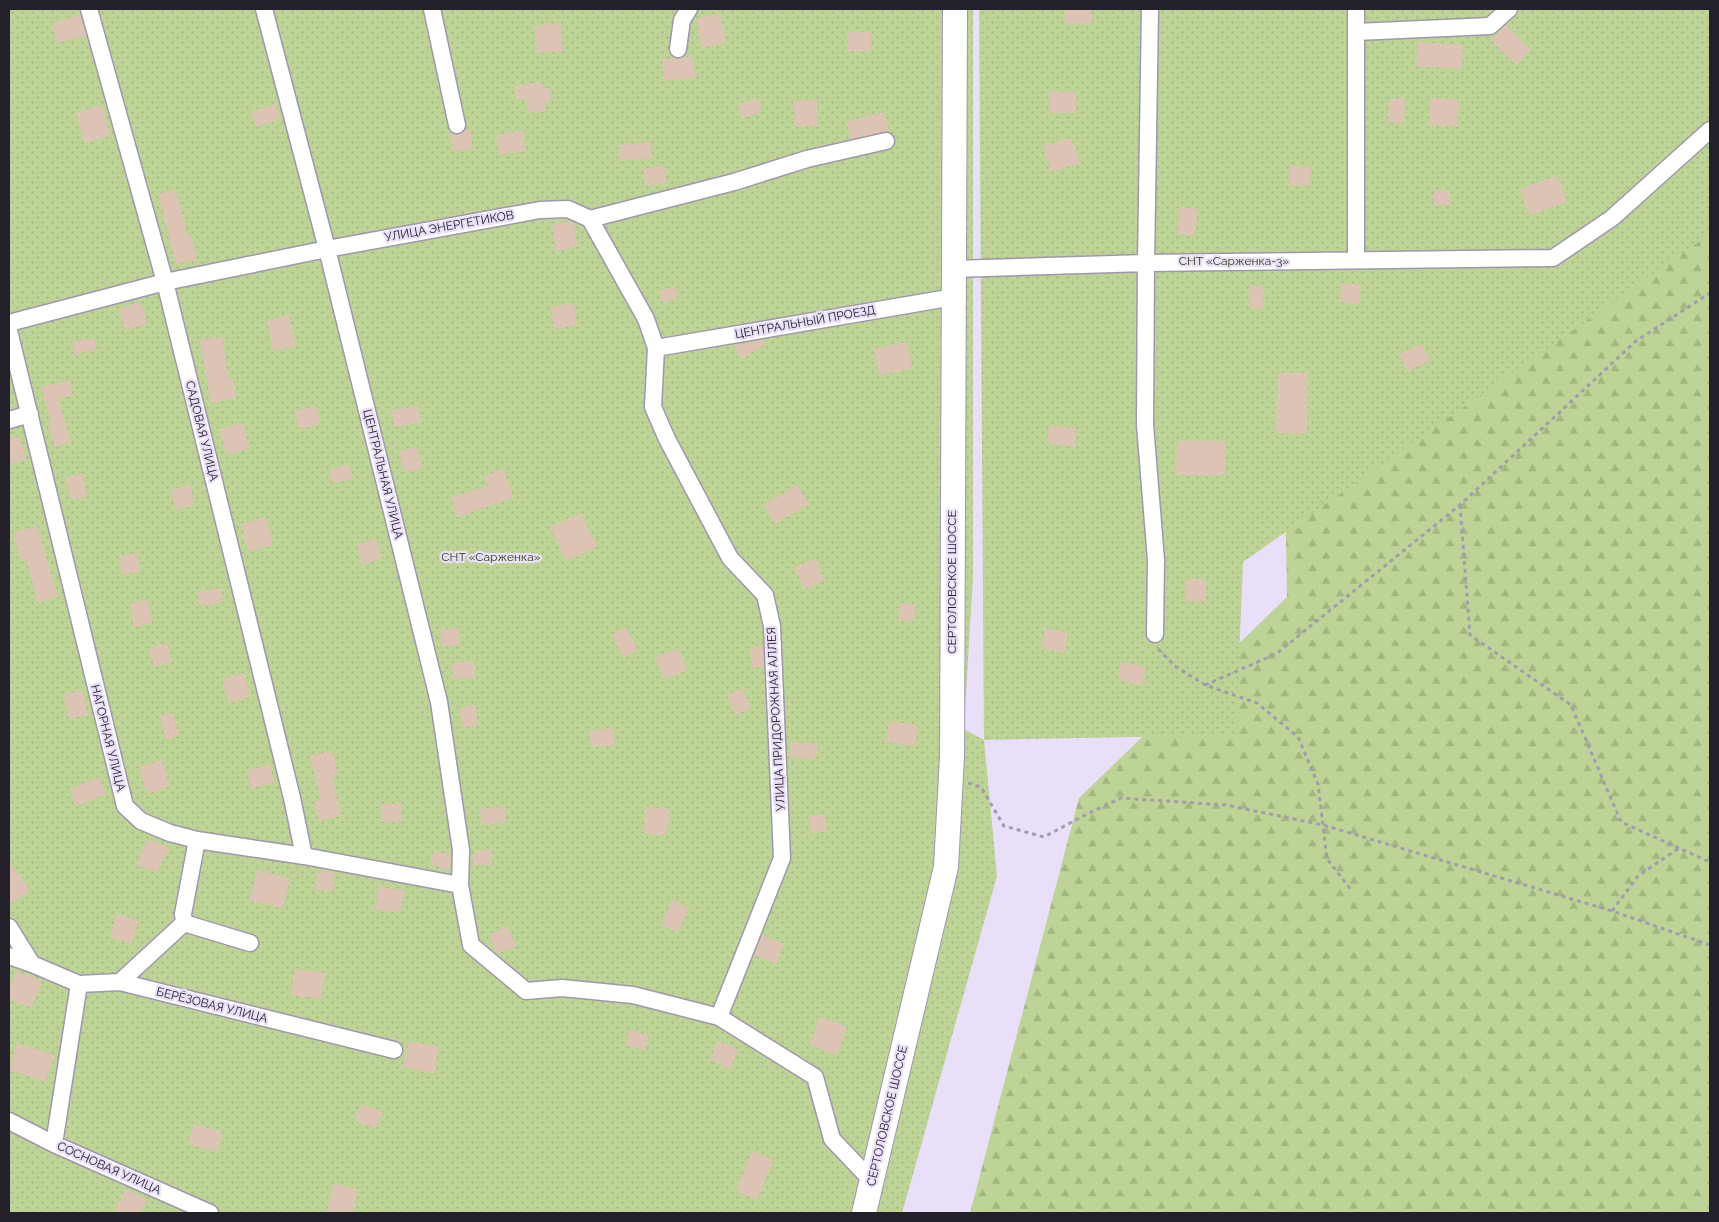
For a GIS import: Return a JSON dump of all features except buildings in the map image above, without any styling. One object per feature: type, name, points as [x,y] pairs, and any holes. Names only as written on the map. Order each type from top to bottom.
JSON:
[{"type":"main road","name":"СЕРТОЛОВСКОЕ ШОССЕ","points":[[864,1213],[946,867],[951,778],[955,9]]},
{"type":"street","name":"САДОВАЯ УЛИЦА","points":[[89,9],[165,282],[292,798],[304,856]]},
{"type":"street","name":"ЦЕНТРАЛЬНАЯ УЛИЦА","points":[[264,9],[327,248],[439,702],[461,850],[460,885],[471,945],[526,991],[562,988],[632,995],[719,1016]]},
{"type":"street","points":[[432,9],[457,125]]},
{"type":"street","points":[[678,49],[682,20],[689,9]]},
{"type":"street","points":[[1150,9],[1145,425],[1156,560],[1155,634]]},
{"type":"street","points":[[1356,9],[1356,259]]},
{"type":"street","points":[[1356,32],[1490,26],[1509,9]]},
{"type":"street","points":[[954,269],[1356,259],[1553,258],[1612,218],[1710,130]]},
{"type":"street","points":[[590,219],[734,182],[807,159],[886,141]]},
{"type":"street","name":"УЛИЦА ЭНЕРГЕТИКОВ","points":[[9,323],[165,282],[327,248],[540,210],[568,209],[590,219]]},
{"type":"street","name":"УЛИЦА ПРИДОРОЖНАЯ АЛЛЕЯ","points":[[590,219],[646,319],[656,348],[653,407],[667,439],[730,558],[765,595],[772,626],[782,858],[719,1016]]},
{"type":"street","name":"ЦЕНТРАЛЬНЫЙ ПРОЕЗД","points":[[656,348],[954,297]]},
{"type":"street","name":"НАГОРНАЯ УЛИЦА","points":[[9,331],[125,806],[141,821],[196,840],[304,856],[460,885]]},
{"type":"street","points":[[9,420],[30,414]]},
{"type":"street","points":[[184,924],[182,914],[196,840]]},
{"type":"street","points":[[184,924],[250,944]]},
{"type":"street","points":[[120,982],[184,924]]},
{"type":"street","points":[[9,927],[32,964]]},
{"type":"street","name":"БЕРЁЗОВАЯ УЛИЦА","points":[[9,956],[79,984],[120,982],[394,1050]]},
{"type":"street","points":[[54,1144],[79,984]]},
{"type":"street","points":[[719,1016],[815,1077],[832,1139],[872,1181]]},
{"type":"street","name":"СОСНОВАЯ УЛИЦА","points":[[9,1121],[54,1144],[210,1213]]},
{"type":"path","points":[[1206,685],[1276,654],[1460,505],[1636,340],[1710,293]]},
{"type":"path","points":[[1460,505],[1470,635],[1571,705],[1621,822],[1710,862]]},
{"type":"path","points":[[1155,634],[1159,650],[1174,666],[1206,685],[1257,703],[1298,737],[1318,784],[1327,859],[1352,891]]},
{"type":"path","points":[[951,778],[981,787],[1004,826],[1044,837],[1085,814],[1121,798],[1226,805],[1323,825],[1612,911],[1710,945]]},
{"type":"path","points":[[1612,911],[1638,876],[1679,848]]},
{"type":"green space","name":"СНТ «Сарженка»","points":[[9,9],[973,9],[973,576],[964,729],[984,740],[997,876],[902,1213],[9,1213]]},
{"type":"green space","name":"СНТ «Сарженка-3»","points":[[979,9],[1710,9],[1710,234],[1243,562],[1236,735],[984,740]]},
{"type":"green space","points":[[1710,190],[1710,1213],[970,1213],[1079,798],[1287,597],[1285,488]]}]
